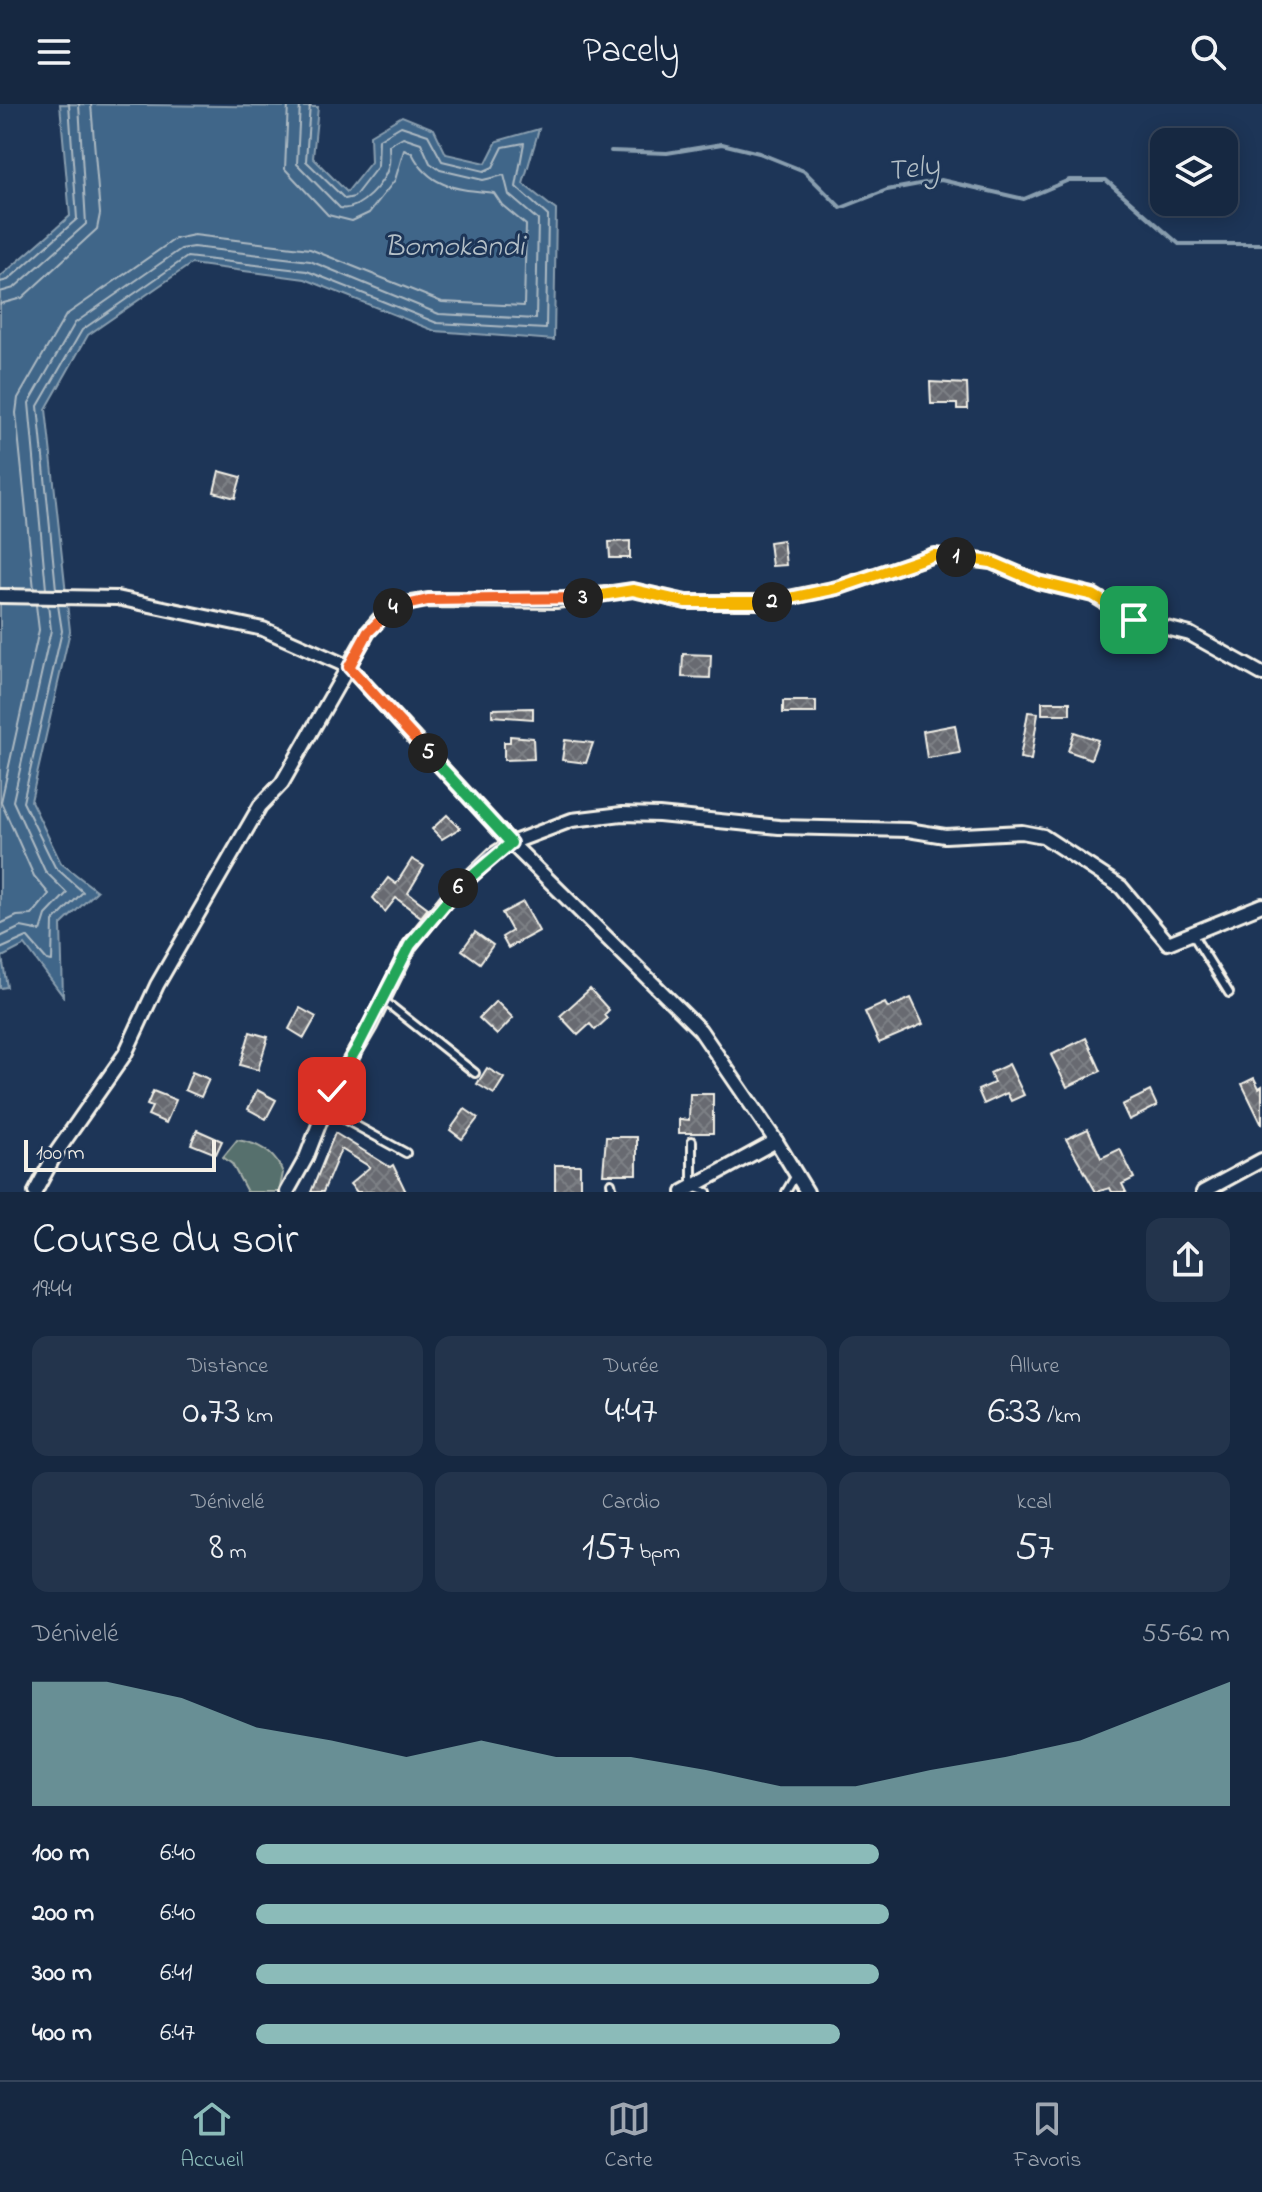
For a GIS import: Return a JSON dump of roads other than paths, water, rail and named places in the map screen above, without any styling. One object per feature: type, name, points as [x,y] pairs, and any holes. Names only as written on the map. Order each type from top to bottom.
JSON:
[{"type":"street","points":[[35,1192],[56,1153],[125,1054],[192,922],[260,806],[282,783],[368,632],[382,616],[399,605],[428,600],[556,601],[633,590],[686,602],[769,602],[837,588],[934,555],[991,562],[1038,582],[1093,595],[1134,620],[1190,634],[1262,674]]},
{"type":"street","points":[[0,596],[66,600],[117,598],[263,629],[349,667],[511,843],[700,1030],[807,1192]]},
{"type":"street","points":[[287,1192],[306,1158],[324,1108],[410,945],[429,920],[469,878],[511,843],[572,820],[622,814],[693,817],[779,827],[908,830],[945,836],[1022,832],[1043,836],[1121,887],[1168,943],[1262,905]]},
{"type":"street","points":[[688,1190],[776,1141]]},
{"type":"street","points":[[1203,1192],[1262,1160]]},
{"type":"lane","points":[[1191,932],[1229,993]]},
{"type":"lane","points":[[382,999],[475,1073]]},
{"type":"lane","points":[[324,1108],[406,1153]]},
{"type":"lane","points":[[692,1141],[688,1190],[707,1192]]},
{"type":"lane","points":[[786,1192],[796,1175]]},
{"type":"lane","points":[[611,1183],[613,1192]]},
{"type":"water","name":"Bomokandi","points":[[60,104],[318,107],[313,158],[347,192],[371,162],[370,135],[402,116],[434,129],[446,154],[486,163],[497,141],[539,129],[523,184],[556,210],[554,340],[435,331],[305,279],[191,264],[88,335],[46,409],[70,631],[31,801],[61,863],[97,891],[61,925],[63,996],[25,945],[2,957],[7,987],[0,988],[0,277],[70,216]]},
{"type":"waterway","name":"Tely","points":[[611,151],[667,153],[722,144],[759,153],[804,171],[841,208],[887,190],[941,180],[1024,199],[1069,180],[1106,180],[1179,244],[1262,244]]}]
